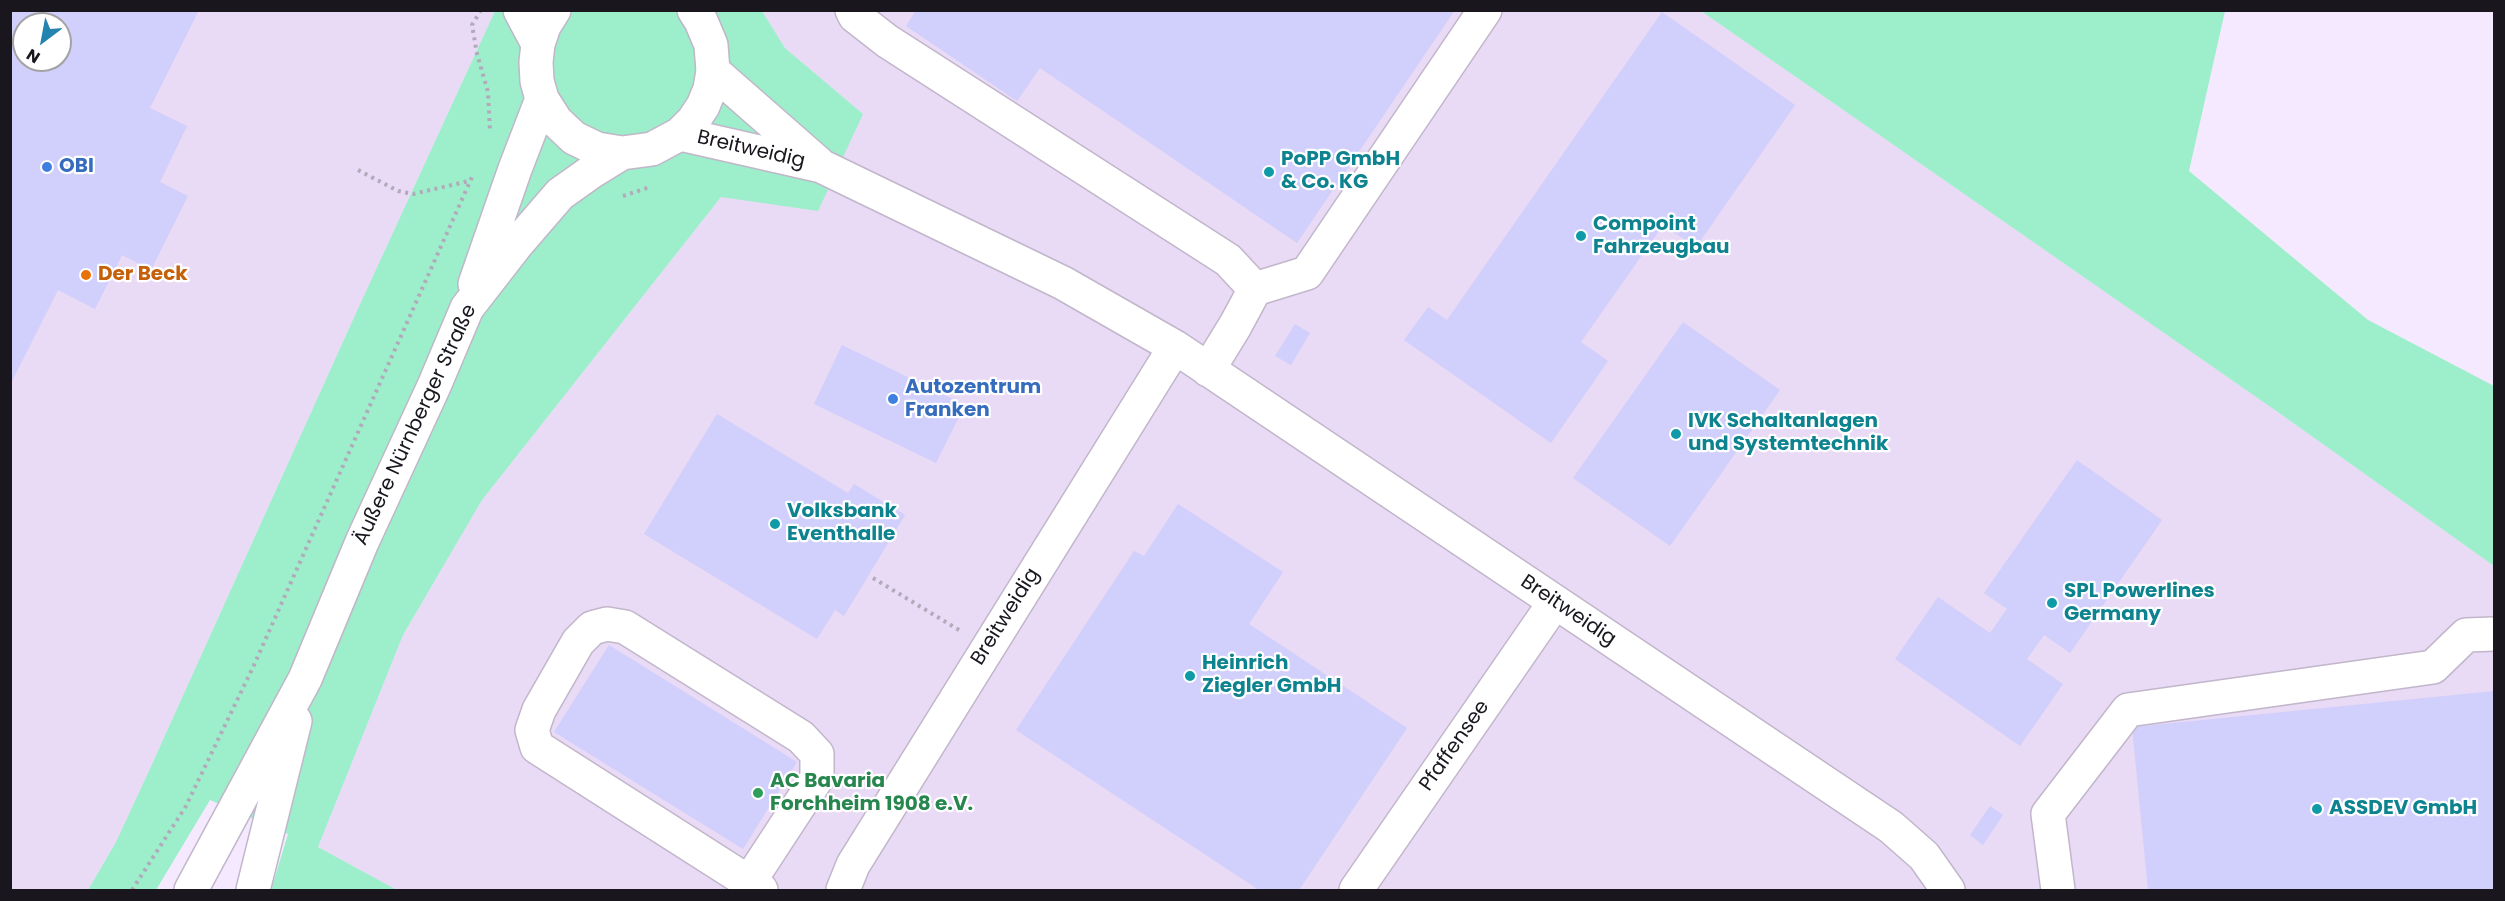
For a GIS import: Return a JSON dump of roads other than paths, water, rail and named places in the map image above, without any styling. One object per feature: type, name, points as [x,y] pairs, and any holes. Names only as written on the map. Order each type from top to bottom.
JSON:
[{"type":"street","points":[[520,10],[538,44]]},
{"type":"street","points":[[554,10],[538,44],[537,81],[542,99],[556,121],[574,138],[597,149],[622,153],[652,149],[680,134],[703,106],[710,89],[713,71],[711,45],[698,14]]},
{"type":"street","points":[[852,10],[855,16],[887,41],[1228,260],[1255,289]]},
{"type":"street","points":[[1208,369],[1255,289],[1307,273],[1485,10]]},
{"type":"street","name":"Breitweidig","points":[[713,71],[821,166]]},
{"type":"street","points":[[467,308],[515,168],[542,99]]},
{"type":"street","name":"Breitweidig","points":[[680,134],[821,166],[1063,283],[1175,347],[1891,827],[1924,856],[1947,891]]},
{"type":"street","name":"Äußere Nürnberger Straße","points":[[190,891],[305,679],[362,542],[434,386],[467,308],[516,245],[560,194],[622,153]]},
{"type":"street","name":"Breitweidig","points":[[843,891],[853,865],[1175,347]]},
{"type":"street","name":"Pfaffensee","points":[[1356,891],[1555,602]]},
{"type":"street","points":[[607,624],[625,627],[801,737],[817,754],[817,778],[755,886],[537,747],[532,730],[539,710],[578,642],[592,628],[607,624]]},
{"type":"street","points":[[2058,891],[2048,814],[2128,710],[2433,667],[2466,635],[2494,634]]},
{"type":"street","name":"Äußere Nürnberger Straße","points":[[253,891],[305,679]]},
{"type":"place","name":"OBI","points":[[47,167]]},
{"type":"place","name":"PoPP GmbH & Co. KG","points":[[1269,172]]},
{"type":"place","name":"Compoint Fahrzeugbau","points":[[1581,236]]},
{"type":"place","name":"Der Beck","points":[[86,275]]},
{"type":"place","name":"Autozentrum Franken","points":[[893,399]]},
{"type":"place","name":"IVK Schaltanlagen und Systemtechnik","points":[[1676,434]]},
{"type":"place","name":"Volksbank Eventhalle","points":[[775,524]]},
{"type":"place","name":"SPL Powerlines Germany","points":[[2052,603]]},
{"type":"place","name":"Heinrich Ziegler GmbH","points":[[1190,676]]},
{"type":"place","name":"AC Bavaria Forchheim 1908 e.V.","points":[[758,793]]},
{"type":"place","name":"ASSDEV GmbH","points":[[2317,809]]}]
